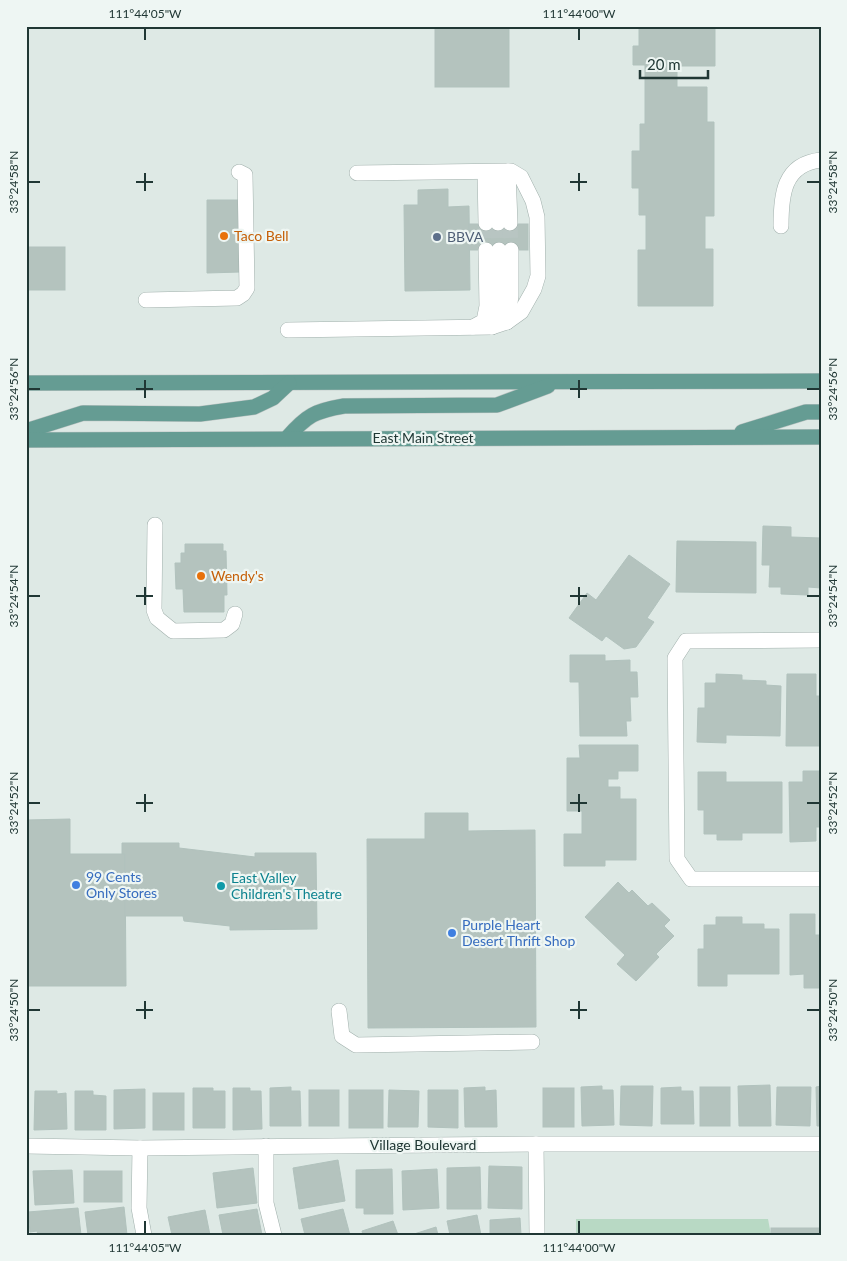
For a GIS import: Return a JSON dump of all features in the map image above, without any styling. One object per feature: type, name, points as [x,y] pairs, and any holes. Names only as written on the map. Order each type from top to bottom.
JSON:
[{"type":"main road","points":[[26,383],[821,381]]},
{"type":"main road","points":[[287,438],[308,416],[325,409],[344,406],[497,405],[557,382]]},
{"type":"main road","points":[[26,431],[83,413],[200,414],[254,407],[272,398],[289,383]]},
{"type":"main road","points":[[727,437],[806,412],[821,412]]},
{"type":"main road","name":"East Main Street","points":[[26,440],[821,437]]},
{"type":"street","points":[[781,226],[781,205],[785,185],[797,168],[821,160]]},
{"type":"street","points":[[146,300],[237,298],[243,294],[247,288],[245,175],[239,172]]},
{"type":"street","points":[[496,172],[498,223],[496,172]]},
{"type":"street","points":[[288,330],[492,327],[507,322],[521,312],[534,289],[538,276],[537,217],[533,201],[521,177],[496,172],[357,173]]},
{"type":"street","points":[[499,250],[511,296],[507,322]]},
{"type":"street","points":[[473,327],[484,321],[499,250]]},
{"type":"street","points":[[492,327],[498,314],[499,250]]},
{"type":"street","points":[[155,524],[154,610],[157,618],[173,631],[224,630],[232,624],[235,614]]},
{"type":"street","points":[[821,640],[686,642],[675,658],[677,859],[691,880],[821,879]]},
{"type":"street","points":[[339,1010],[342,1036],[356,1045],[532,1042]]},
{"type":"street","points":[[536,1144],[537,1235]]},
{"type":"street","name":"Village Boulevard","points":[[26,1146],[140,1148],[536,1144],[821,1144]]},
{"type":"street","points":[[266,1146],[266,1203],[274,1235]]},
{"type":"street","points":[[140,1148],[138,1208],[144,1235]]},
{"type":"green space","points":[[576,1219],[768,1219],[771,1235],[576,1235]]},
{"type":"building","points":[[435,26],[509,26],[509,87],[435,87]]},
{"type":"building","points":[[639,26],[715,26],[715,66],[677,66],[677,87],[707,87],[707,122],[714,122],[714,216],[705,216],[705,249],[713,249],[713,306],[638,306],[638,250],[646,250],[646,215],[639,215],[639,188],[632,188],[632,151],[640,151],[640,124],[645,124],[645,65],[633,65],[633,46],[639,46]]},
{"type":"building","name":"BBVA","points":[[448,189],[448,207],[469,206],[470,290],[405,291],[404,205],[418,205],[418,190]]},
{"type":"building","name":"Taco Bell","points":[[207,200],[240,200],[240,272],[207,273]]},
{"type":"building","points":[[469,224],[528,224],[528,250],[469,250]]},
{"type":"building","points":[[26,247],[65,247],[65,290],[26,290]]},
{"type":"building","points":[[763,526],[791,527],[791,537],[821,538],[821,588],[808,587],[808,595],[781,594],[781,587],[769,587],[770,565],[762,565]]},
{"type":"building","points":[[677,541],[756,542],[756,593],[676,592]]},
{"type":"building","name":"Wendy's","points":[[185,544],[223,544],[223,551],[226,551],[227,595],[224,595],[224,612],[184,612],[183,589],[176,589],[175,563],[181,563],[181,553],[185,553]]},
{"type":"building","points":[[629,555],[670,584],[647,618],[654,622],[636,647],[624,649],[606,636],[602,641],[569,618],[587,593],[596,600]]},
{"type":"building","points":[[570,655],[605,655],[605,661],[630,660],[630,672],[637,672],[638,697],[630,697],[631,721],[626,721],[627,736],[580,736],[579,682],[570,682]]},
{"type":"building","points":[[716,674],[742,675],[742,680],[766,681],[766,685],[781,686],[780,736],[726,735],[726,743],[697,742],[698,708],[705,708],[705,683],[716,683]]},
{"type":"building","points":[[787,674],[816,674],[816,696],[821,696],[821,746],[786,746]]},
{"type":"building","points":[[579,745],[638,745],[638,771],[618,771],[618,779],[608,779],[608,787],[620,787],[620,799],[636,799],[636,860],[605,860],[605,866],[564,866],[564,834],[582,834],[582,811],[567,811],[567,758],[580,758]]},
{"type":"building","points":[[803,771],[821,771],[821,827],[816,827],[816,841],[790,842],[789,782],[803,782]]},
{"type":"building","points":[[698,772],[726,772],[726,782],[782,782],[782,833],[742,833],[742,840],[717,840],[717,834],[704,834],[704,810],[698,810]]},
{"type":"building","name":"Purple Heart Desert Thrift Shop","points":[[425,813],[468,813],[468,831],[535,830],[536,1027],[368,1028],[367,839],[425,839]]},
{"type":"building","name":"99 Cents Only Stores","points":[[70,819],[70,854],[125,854],[126,986],[26,986],[26,820]]},
{"type":"building","name":"East Valley Children's Theatre","points":[[122,843],[179,843],[179,848],[255,857],[255,853],[316,853],[317,929],[230,930],[230,926],[184,921],[183,916],[125,916],[125,854],[122,854]]},
{"type":"building","points":[[618,882],[629,893],[632,890],[648,906],[652,903],[670,920],[664,926],[674,936],[656,954],[659,957],[636,981],[617,964],[625,955],[585,917]]},
{"type":"building","points":[[790,914],[815,914],[815,935],[821,935],[821,988],[804,988],[804,974],[790,975]]},
{"type":"building","points":[[716,917],[742,917],[742,924],[764,924],[764,929],[779,929],[779,974],[727,974],[727,986],[698,986],[698,949],[704,949],[704,925],[716,925]]},
{"type":"building","points":[[770,1085],[771,1126],[739,1126],[738,1086]]},
{"type":"building","points":[[602,1086],[602,1090],[613,1090],[614,1125],[582,1126],[581,1087]]},
{"type":"building","points":[[621,1086],[653,1086],[652,1126],[620,1125]]},
{"type":"building","points":[[821,1086],[821,1126],[817,1126],[816,1087]]},
{"type":"building","points":[[291,1087],[291,1091],[300,1091],[301,1126],[270,1126],[270,1088]]},
{"type":"building","points":[[485,1087],[485,1091],[496,1090],[497,1127],[465,1127],[464,1088]]},
{"type":"building","points":[[681,1087],[681,1091],[693,1091],[694,1124],[661,1124],[661,1088]]},
{"type":"building","points":[[700,1087],[730,1087],[730,1126],[700,1126]]},
{"type":"building","points":[[777,1087],[811,1087],[810,1126],[776,1125]]},
{"type":"building","points":[[193,1088],[213,1088],[213,1091],[225,1091],[225,1128],[193,1128]]},
{"type":"building","points":[[233,1088],[250,1088],[250,1091],[261,1091],[262,1129],[233,1130]]},
{"type":"building","points":[[543,1088],[574,1088],[574,1127],[543,1127]]},
{"type":"building","points":[[145,1089],[145,1128],[114,1129],[114,1090]]},
{"type":"building","points":[[309,1090],[339,1090],[339,1126],[309,1126]]},
{"type":"building","points":[[349,1090],[383,1090],[383,1128],[349,1128]]},
{"type":"building","points":[[389,1090],[419,1091],[418,1127],[388,1127]]},
{"type":"building","points":[[428,1090],[458,1090],[458,1128],[428,1127]]},
{"type":"building","points":[[35,1091],[57,1091],[57,1094],[66,1093],[67,1129],[34,1130]]},
{"type":"building","points":[[75,1091],[93,1091],[93,1095],[106,1096],[106,1130],[75,1130]]},
{"type":"building","points":[[153,1093],[184,1093],[184,1130],[153,1130]]},
{"type":"building","points":[[338,1160],[345,1201],[299,1209],[293,1168]]},
{"type":"building","points":[[489,1166],[522,1167],[522,1209],[488,1208]]},
{"type":"building","points":[[480,1167],[481,1209],[447,1209],[447,1168]]},
{"type":"building","points":[[253,1168],[257,1203],[217,1208],[213,1173]]},
{"type":"building","points":[[392,1169],[393,1214],[364,1214],[364,1208],[356,1208],[356,1170]]},
{"type":"building","points":[[437,1169],[439,1208],[403,1210],[402,1171]]},
{"type":"building","points":[[72,1170],[74,1203],[35,1205],[33,1171]]},
{"type":"building","points":[[84,1171],[122,1171],[122,1202],[84,1202]]},
{"type":"building","points":[[124,1207],[127,1235],[88,1235],[85,1212]]},
{"type":"building","points":[[78,1208],[81,1235],[38,1235],[37,1231],[30,1232],[28,1212]]},
{"type":"building","points":[[257,1209],[262,1235],[223,1235],[219,1215]]},
{"type":"building","points":[[343,1209],[350,1235],[305,1235],[301,1219]]},
{"type":"building","points":[[205,1210],[210,1235],[172,1235],[168,1217]]},
{"type":"building","points":[[477,1215],[481,1235],[450,1235],[447,1221]]},
{"type":"building","points":[[520,1218],[521,1235],[490,1235],[490,1220]]},
{"type":"building","points":[[393,1221],[398,1235],[363,1235],[362,1231]]},
{"type":"building","points":[[436,1227],[438,1235],[411,1235]]},
{"type":"building","points":[[771,1228],[821,1228],[821,1235],[771,1235]]},
{"type":"tunnel","points":[[486,223],[486,250]]},
{"type":"tunnel","points":[[498,223],[499,250]]},
{"type":"tunnel","points":[[510,223],[511,250]]},
{"type":"place","name":"Taco Bell","points":[[224,236]]},
{"type":"place","name":"BBVA","points":[[437,237]]},
{"type":"place","name":"Wendy's","points":[[201,576]]},
{"type":"place","name":"99 Cents Only Stores","points":[[76,885]]},
{"type":"place","name":"East Valley Children's Theatre","points":[[221,886]]},
{"type":"place","name":"Purple Heart Desert Thrift Shop","points":[[452,933]]}]
